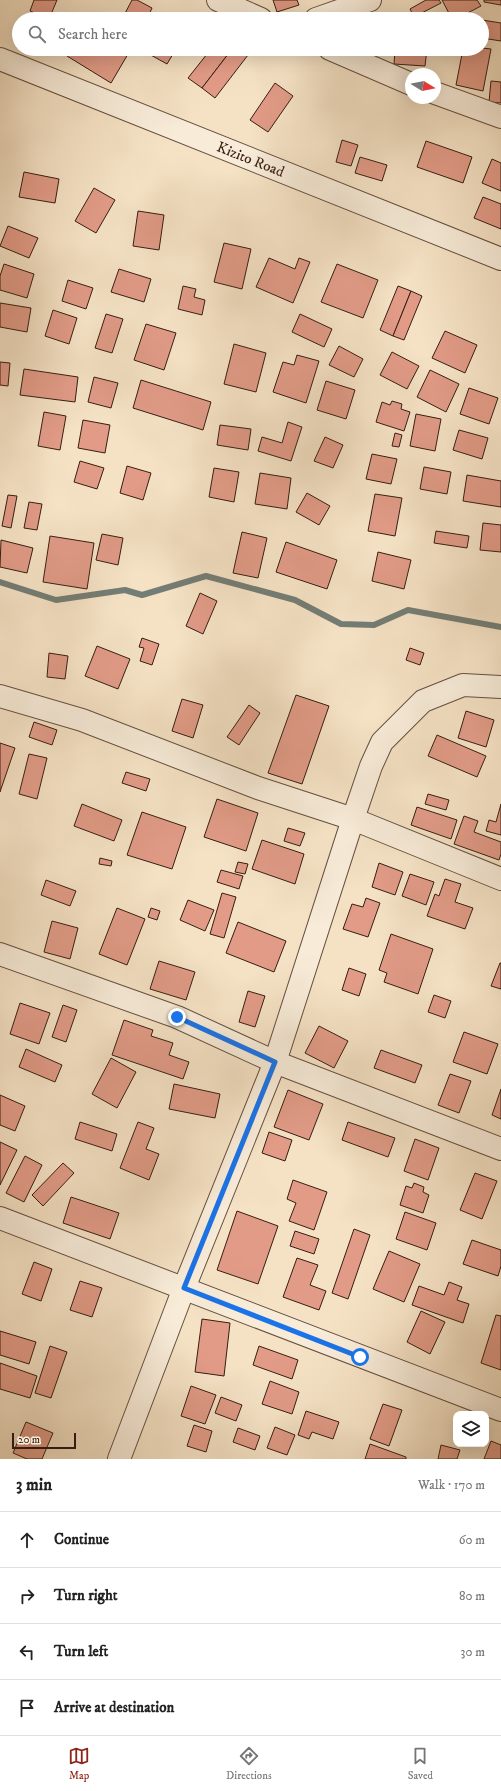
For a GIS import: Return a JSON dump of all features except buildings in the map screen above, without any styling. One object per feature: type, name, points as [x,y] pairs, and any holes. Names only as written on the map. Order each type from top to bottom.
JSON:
[{"type":"street","points":[[218,0],[245,12]]},
{"type":"street","points":[[336,12],[370,0]]},
{"type":"street","points":[[346,56],[405,81]]},
{"type":"street","name":"Kizito Road","points":[[0,59],[501,259]]},
{"type":"street","points":[[441,95],[501,117]]},
{"type":"street","points":[[119,1459],[184,1288],[275,1062],[353,819],[371,766],[382,742],[424,701],[463,685],[501,687]]},
{"type":"street","points":[[0,696],[82,720],[258,788],[353,819],[501,879]]},
{"type":"street","points":[[0,954],[177,1017],[275,1062],[501,1149]]},
{"type":"street","points":[[0,1218],[501,1410]]},
{"type":"waterway","points":[[0,582],[56,600],[125,590],[142,595],[206,576],[295,600],[341,624],[374,625],[408,610],[501,627]]},
{"type":"route","points":[[177,1017],[275,1062],[184,1288],[360,1357]]}]
